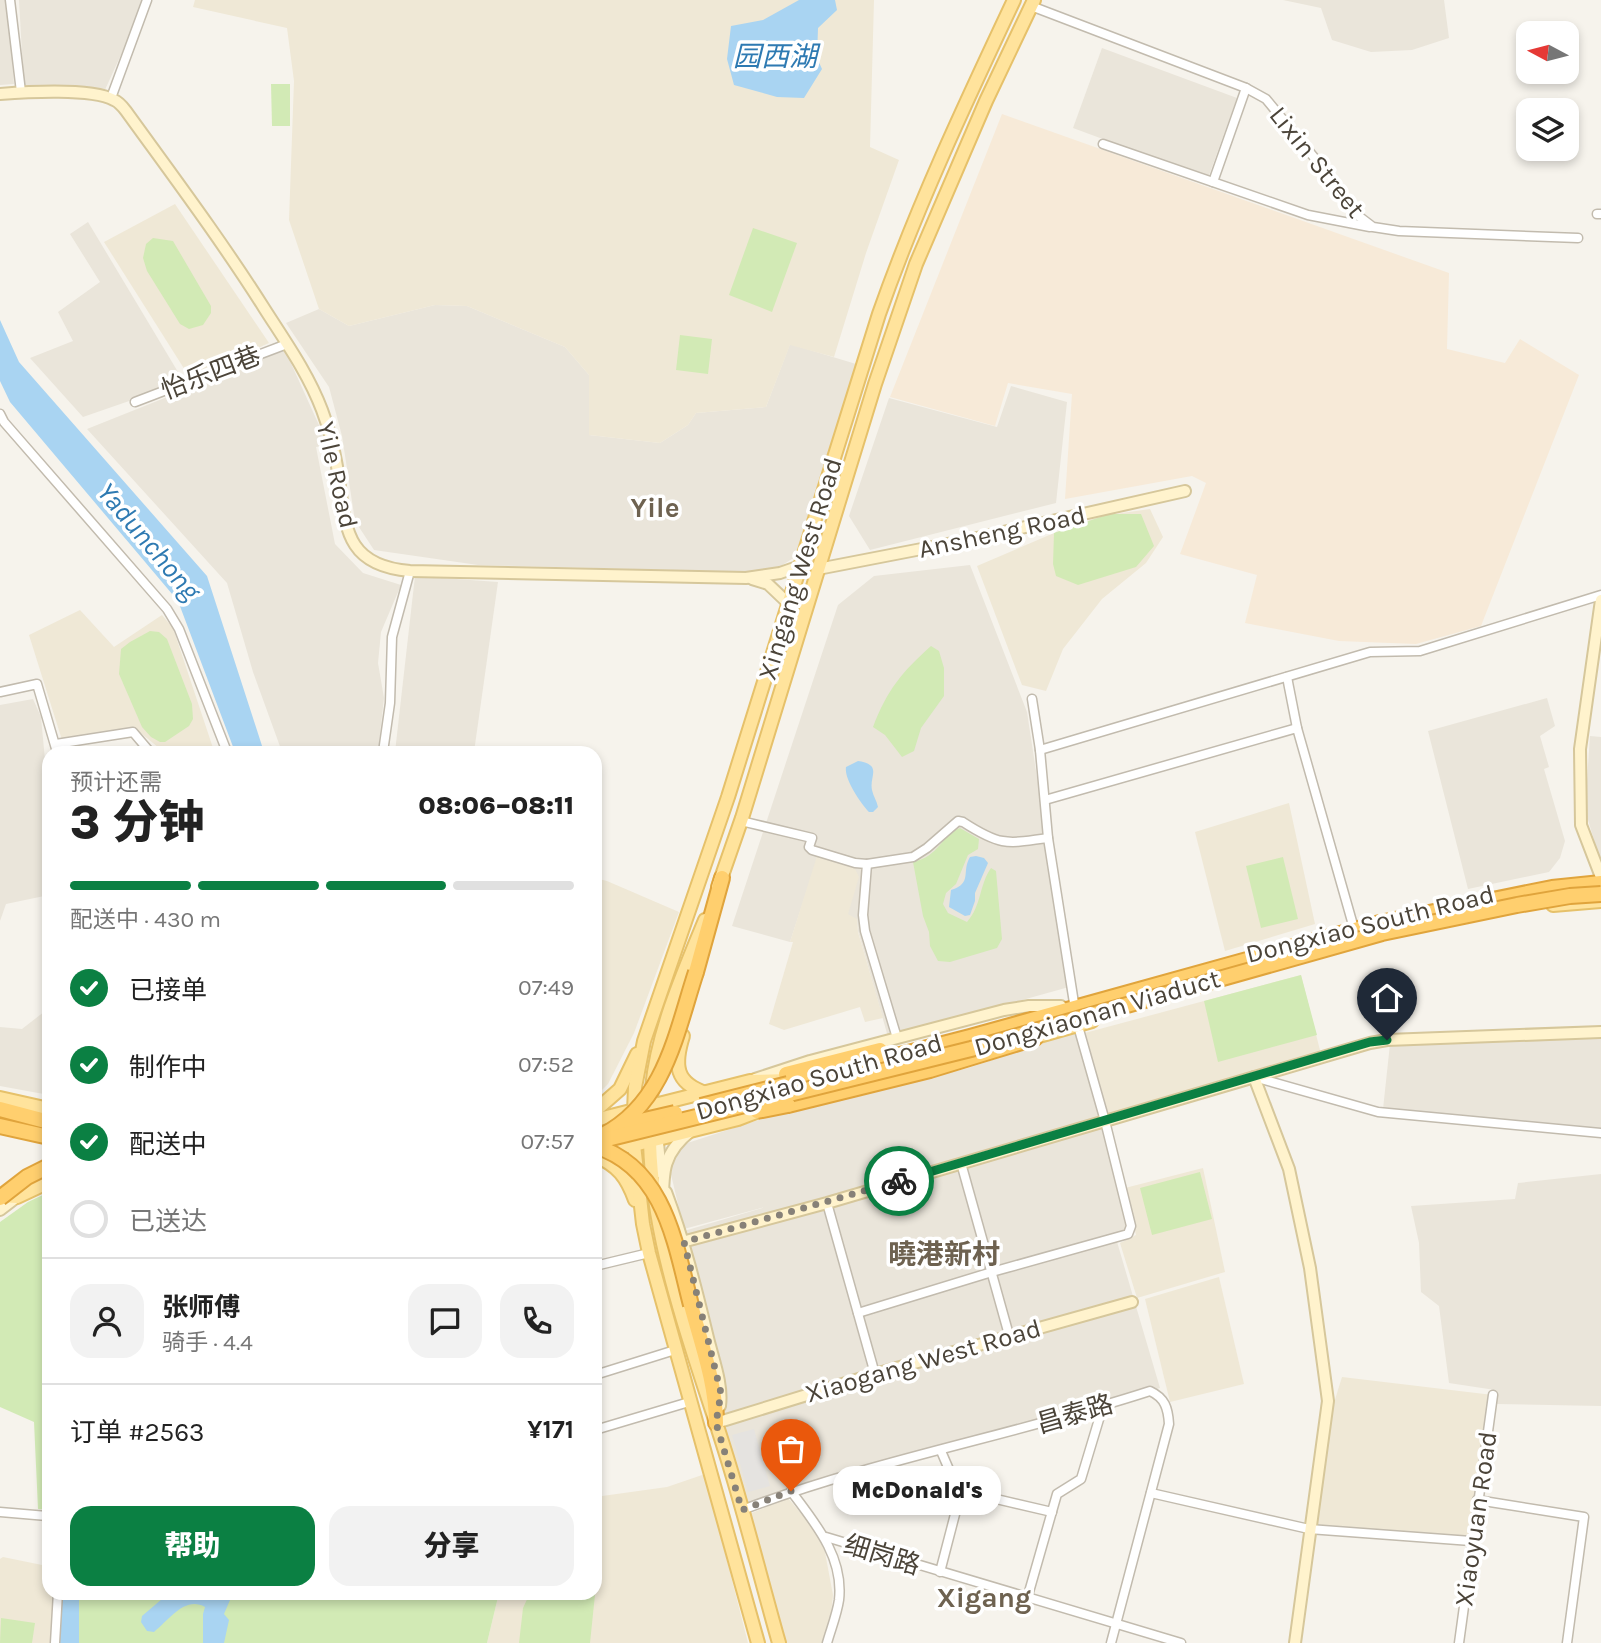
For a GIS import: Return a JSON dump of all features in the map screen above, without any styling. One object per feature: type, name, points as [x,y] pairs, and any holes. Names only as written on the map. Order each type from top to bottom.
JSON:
[{"type":"highway","points":[[602,1140],[637,1110],[658,1081],[696,972],[722,878]]},
{"type":"highway","name":"Dongxiaonan Viaduct","points":[[602,1144],[650,1121],[970,1037],[1389,920],[1552,888],[1601,883]]},
{"type":"highway","name":"Dongxiaonan Viaduct","points":[[602,1130],[971,1049],[1382,933],[1546,900],[1601,894]]},
{"type":"highway","points":[[650,1121],[786,1074],[1067,1005]]},
{"type":"highway","points":[[650,1121],[788,1105],[943,1066],[1035,1038]]},
{"type":"highway","points":[[0,1109],[42,1120]]},
{"type":"highway","points":[[0,1126],[42,1135]]},
{"type":"highway","points":[[602,1149],[631,1166],[654,1192],[668,1220],[712,1384],[716,1423]]},
{"type":"highway","points":[[0,1197],[42,1170]]},
{"type":"main road","name":"Xingang West Road","points":[[650,1121],[637,1076],[646,1035],[728,797],[859,376],[901,253],[961,109],[1014,0]]},
{"type":"main road","name":"Xingang West Road","points":[[643,1224],[634,1147],[650,1121],[654,1077],[677,994],[741,821],[875,384],[916,264],[986,101],[1033,3]]},
{"type":"main road","name":"Dongxiao South Road","points":[[650,1121],[739,1099],[793,1080],[1010,1024],[1067,1005],[1353,925],[1532,886],[1569,879],[1601,877]]},
{"type":"main road","points":[[706,1093],[694,1089],[679,1073],[678,1052],[715,931],[722,878]]},
{"type":"main road","name":"Dongxiao South Road","points":[[650,1121],[693,1129],[738,1119],[783,1102],[975,1050],[1035,1038],[1265,969],[1382,939],[1531,909],[1601,901]]},
{"type":"main road","points":[[602,1105],[620,1089],[646,1035]]},
{"type":"main road","points":[[637,1076],[654,1077]]},
{"type":"main road","points":[[750,1081],[793,1080]]},
{"type":"main road","name":"Dongxiao South Road","points":[[650,1121],[706,1093],[750,1081]]},
{"type":"main road","points":[[0,1098],[42,1107]]},
{"type":"main road","points":[[602,1120],[650,1121]]},
{"type":"main road","points":[[602,1147],[634,1147],[650,1121]]},
{"type":"main road","points":[[650,1121],[657,1214],[664,1247],[779,1643]]},
{"type":"main road","points":[[602,1154],[628,1181],[643,1224],[674,1350],[758,1643]]},
{"type":"main road","points":[[0,1197],[17,1197],[42,1184]]},
{"type":"street","points":[[10,0],[20,92]]},
{"type":"street","points":[[0,94],[72,93],[111,98],[147,0]]},
{"type":"street","name":"Lixin Street","points":[[1033,3],[1247,88],[1266,99],[1336,184],[1352,211],[1373,228],[1578,238]]},
{"type":"street","points":[[1213,183],[1247,88]]},
{"type":"street","name":"Yile Road","points":[[111,98],[117,100],[126,111],[233,258],[310,383],[328,427],[337,461],[347,527],[355,546],[369,560],[410,570],[746,578]]},
{"type":"street","points":[[1103,144],[1308,215],[1373,228]]},
{"type":"street","name":"怡乐四巷","points":[[135,402],[287,344]]},
{"type":"street","points":[[1,420],[167,609],[179,629],[226,746]]},
{"type":"street","name":"Ansheng Road","points":[[818,569],[968,540],[1185,491]]},
{"type":"street","points":[[746,578],[780,573],[800,566]]},
{"type":"street","points":[[384,746],[390,703],[392,637],[410,570]]},
{"type":"street","points":[[746,578],[768,584],[788,603]]},
{"type":"street","points":[[1040,750],[1370,652],[1420,650],[1601,598],[1580,749],[1581,825],[1601,877]]},
{"type":"street","points":[[1287,677],[1297,728],[1353,925]]},
{"type":"street","points":[[0,692],[37,684],[55,746]]},
{"type":"street","points":[[1032,699],[1040,750],[1067,1005]]},
{"type":"street","points":[[1045,800],[1297,728]]},
{"type":"street","points":[[66,746],[132,732],[145,746]]},
{"type":"street","points":[[741,821],[811,838],[809,847],[812,850],[867,864],[914,857],[958,821],[999,842],[1048,838]]},
{"type":"street","points":[[867,864],[863,915],[865,930],[897,1038]]},
{"type":"street","name":"Dongxiao South Road","points":[[750,1081],[810,1060],[1004,1010],[1067,1005]]},
{"type":"street","points":[[858,1313],[1128,1234],[1131,1226],[1078,1026]]},
{"type":"street","points":[[693,1129],[675,1145],[669,1156],[663,1183],[664,1247],[827,1203],[1370,1042],[1601,1032]]},
{"type":"street","name":"Dongxiao South Road","points":[[738,1119],[789,1112],[977,1063],[1035,1038]]},
{"type":"street","points":[[1254,1077],[1378,1112],[1601,1133]]},
{"type":"street","points":[[1254,1077],[1289,1169],[1310,1268],[1328,1401],[1295,1643]]},
{"type":"street","points":[[777,1085],[777,1092],[783,1102]]},
{"type":"street","points":[[650,1121],[663,1183],[684,1242],[719,1386],[720,1403],[716,1423]]},
{"type":"street","points":[[961,1163],[1009,1335]]},
{"type":"street","points":[[0,1210],[17,1197]]},
{"type":"street","points":[[827,1203],[875,1374]]},
{"type":"street","points":[[602,1264],[649,1253]]},
{"type":"street","name":"Xiaogang West Road","points":[[716,1423],[1009,1335],[1132,1302]]},
{"type":"street","points":[[602,1373],[674,1350]]},
{"type":"street","name":"昌泰路","points":[[742,1510],[791,1491],[1150,1391],[1160,1396],[1168,1408],[1169,1424],[1114,1623],[1111,1643]]},
{"type":"street","name":"Xiaoyuan Road","points":[[1459,1643],[1493,1395]]},
{"type":"street","points":[[602,1428],[689,1402]]},
{"type":"street","points":[[1027,1599],[1057,1494],[1081,1479],[1103,1406]]},
{"type":"street","points":[[940,1572],[960,1495],[941,1451]]},
{"type":"street","points":[[958,1490],[1052,1512]]},
{"type":"street","points":[[791,1491],[826,1537],[838,1574],[839,1600],[827,1643]]},
{"type":"street","points":[[1151,1493],[1310,1530],[1471,1541]]},
{"type":"street","points":[[1477,1500],[1584,1517],[1567,1643]]},
{"type":"street","points":[[0,1512],[42,1516]]},
{"type":"street","name":"细岗路","points":[[826,1537],[1181,1643]]},
{"type":"street","points":[[55,1643],[58,1600]]},
{"type":"shaded area","points":[[0,0],[7,0],[14,84],[0,85]]},
{"type":"shaded area","points":[[19,0],[145,2],[104,92],[24,89]]},
{"type":"shaded area","points":[[195,0],[874,0],[870,147],[899,160],[866,253],[834,357],[790,345],[766,407],[696,413],[688,425],[660,443],[589,435],[589,375],[565,347],[467,306],[435,305],[349,326],[319,309],[289,220],[294,81],[287,28],[193,7]]},
{"type":"shaded area","points":[[1283,0],[1444,0],[1449,38],[1412,50],[1371,52],[1332,40],[1321,8]]},
{"type":"shaded area","points":[[1102,48],[1237,98],[1208,178],[1073,128]]},
{"type":"shaded area","points":[[1002,114],[1449,273],[1447,349],[1505,363],[1520,339],[1579,375],[1481,626],[1416,644],[1339,641],[1245,623],[1257,575],[1180,554],[1206,483],[1192,476],[1065,499],[1072,394],[1008,383],[995,426],[890,397]]},
{"type":"shaded area","points":[[175,204],[269,343],[190,378],[104,242]]},
{"type":"shaded area","points":[[88,222],[184,382],[83,417],[30,358],[73,341],[58,312],[100,282],[70,234]]},
{"type":"shaded area","points":[[435,305],[467,306],[565,347],[589,375],[589,435],[660,443],[688,425],[696,413],[766,407],[790,344],[856,364],[795,557],[773,571],[752,572],[478,565],[374,550],[355,521],[342,436],[329,387],[286,323],[319,309],[349,326]]},
{"type":"shaded area","points":[[285,350],[328,445],[316,447],[335,544],[363,573],[401,585],[381,632],[378,663],[384,698],[379,746],[280,746],[253,672],[227,583],[87,429]]},
{"type":"shaded area","points":[[1011,386],[1067,402],[1056,503],[870,550],[849,516],[889,398],[997,427]]},
{"type":"shaded area","points":[[1150,509],[1163,537],[1146,563],[1102,599],[1063,649],[1046,691],[1022,685],[977,566],[1101,516]]},
{"type":"shaded area","points":[[970,565],[1027,712],[1069,987],[888,1037],[857,920],[847,914],[818,856],[790,942],[732,926],[838,605],[874,576]]},
{"type":"shaded area","points":[[415,576],[498,582],[475,746],[396,746]]},
{"type":"shaded area","points":[[80,610],[114,647],[162,615],[173,628],[212,746],[157,746],[137,730],[62,740],[29,635]]},
{"type":"shaded area","points":[[1547,698],[1555,726],[1540,736],[1549,767],[1544,769],[1565,841],[1560,858],[1549,872],[1468,889],[1428,731]]},
{"type":"shaded area","points":[[33,699],[41,717],[44,746],[42,896],[6,904],[0,921],[0,705]]},
{"type":"shaded area","points":[[1590,736],[1601,737],[1601,863],[1585,810]]},
{"type":"shaded area","points":[[1289,803],[1315,924],[1225,951],[1195,832]]},
{"type":"shaded area","points":[[817,856],[854,867],[859,877],[848,914],[857,919],[858,932],[883,1018],[865,1022],[860,1007],[784,1030],[769,1024],[793,942],[790,942]]},
{"type":"shaded area","points":[[602,880],[679,912],[634,1033],[608,1084],[602,1090]]},
{"type":"shaded area","points":[[1301,975],[1322,1058],[1105,1121],[1081,1034]]},
{"type":"shaded area","points":[[42,1013],[42,1094],[0,1086],[0,1027],[22,1029]]},
{"type":"shaded area","points":[[1077,1030],[1105,1121],[1128,1229],[1115,1235],[1160,1388],[791,1491],[742,1510],[716,1423],[684,1231],[769,1206],[684,1229],[668,1162],[675,1147],[765,1118],[968,1068],[1037,1041]]},
{"type":"shaded area","points":[[1601,1036],[1601,1130],[1383,1109],[1390,1044]]},
{"type":"shaded area","points":[[1203,1168],[1225,1272],[1137,1298],[1120,1243],[1136,1235],[1125,1188]]},
{"type":"shaded area","points":[[1601,1174],[1601,1406],[1497,1404],[1495,1390],[1449,1383],[1439,1306],[1421,1292],[1419,1243],[1411,1206],[1515,1199],[1518,1183]]},
{"type":"shaded area","points":[[1219,1277],[1244,1384],[1170,1402],[1145,1299]]},
{"type":"shaded area","points":[[1342,1377],[1493,1395],[1471,1541],[1310,1529],[1333,1406]]},
{"type":"shaded area","points":[[754,1429],[770,1486],[748,1492],[732,1435]]},
{"type":"shaded area","points":[[705,1474],[748,1643],[487,1643],[497,1600],[602,1600],[602,1496],[667,1487]]},
{"type":"shaded area","points":[[788,1498],[815,1530],[824,1547],[833,1595],[823,1643],[782,1643],[747,1515]]},
{"type":"shaded area","points":[[3,1557],[42,1565],[42,1600],[55,1600],[53,1643],[0,1643],[0,1559]]},
{"type":"green space","points":[[271,84],[290,84],[290,126],[272,126]]},
{"type":"green space","points":[[753,228],[797,243],[772,312],[729,295]]},
{"type":"green space","points":[[153,238],[173,241],[211,306],[211,313],[203,325],[189,329],[180,324],[147,271],[143,258],[146,244]]},
{"type":"green space","points":[[680,335],[712,339],[708,374],[676,370]]},
{"type":"green space","points":[[1109,514],[1141,514],[1154,546],[1136,567],[1078,585],[1056,576],[1053,564],[1054,533]]},
{"type":"green space","points":[[150,631],[159,632],[167,639],[192,704],[193,719],[189,726],[165,742],[151,737],[142,727],[119,674],[121,649]]},
{"type":"green space","points":[[931,646],[939,651],[944,668],[944,696],[921,728],[914,751],[902,757],[885,735],[873,727],[896,682]]},
{"type":"green space","points":[[960,828],[979,839],[978,849],[968,855],[956,884],[946,893],[943,904],[948,913],[967,922],[991,868],[996,871],[1002,939],[997,948],[950,962],[938,961],[930,946],[913,862],[935,851],[949,835]]},
{"type":"green space","points":[[1283,857],[1298,919],[1261,928],[1246,866]]},
{"type":"green space","points":[[1301,975],[1317,1035],[1218,1062],[1204,1001]]},
{"type":"green space","points":[[1200,1172],[1212,1219],[1152,1235],[1140,1188]]},
{"type":"green space","points":[[42,1195],[42,1509],[38,1509],[34,1422],[0,1407],[0,1222]]},
{"type":"green space","points":[[79,1600],[497,1600],[487,1643],[79,1643]]},
{"type":"green space","points":[[527,1600],[594,1600],[590,1643],[519,1643],[523,1608]]},
{"type":"green space","points":[[1,1618],[35,1623],[32,1643],[0,1643]]},
{"type":"water","name":"园西湖","points":[[799,0],[835,0],[837,10],[818,28],[817,58],[822,69],[804,98],[777,97],[734,85],[727,59],[731,26],[763,20]]},
{"type":"water","name":"Yadunchong","points":[[0,320],[19,362],[207,576],[262,746],[233,746],[178,601],[10,402],[0,381]]},
{"type":"water","points":[[858,761],[873,768],[872,790],[878,807],[873,812],[869,812],[861,802],[847,778],[846,767]]},
{"type":"water","points":[[970,857],[984,858],[988,863],[975,893],[970,915],[965,916],[949,907],[951,890],[962,884]]},
{"type":"water","points":[[60,1600],[79,1600],[79,1643],[57,1643]]},
{"type":"water","points":[[161,1600],[230,1600],[224,1614],[229,1620],[224,1643],[203,1643],[205,1607],[198,1604],[184,1607],[154,1632],[147,1631],[141,1622],[142,1616]]},
{"type":"way so far","points":[[791,1491],[742,1510],[716,1423],[721,1393],[684,1242],[899,1181]]},
{"type":"place","name":"McDonald's","points":[[791,1491]]},
{"type":"district","name":"Yile","points":[[655,507]]},
{"type":"district","name":"曉港新村","points":[[944,1254]]},
{"type":"district","name":"Xigang","points":[[984,1597]]},
{"type":"route","points":[[899,1181],[1370,1042],[1387,1040]]}]
